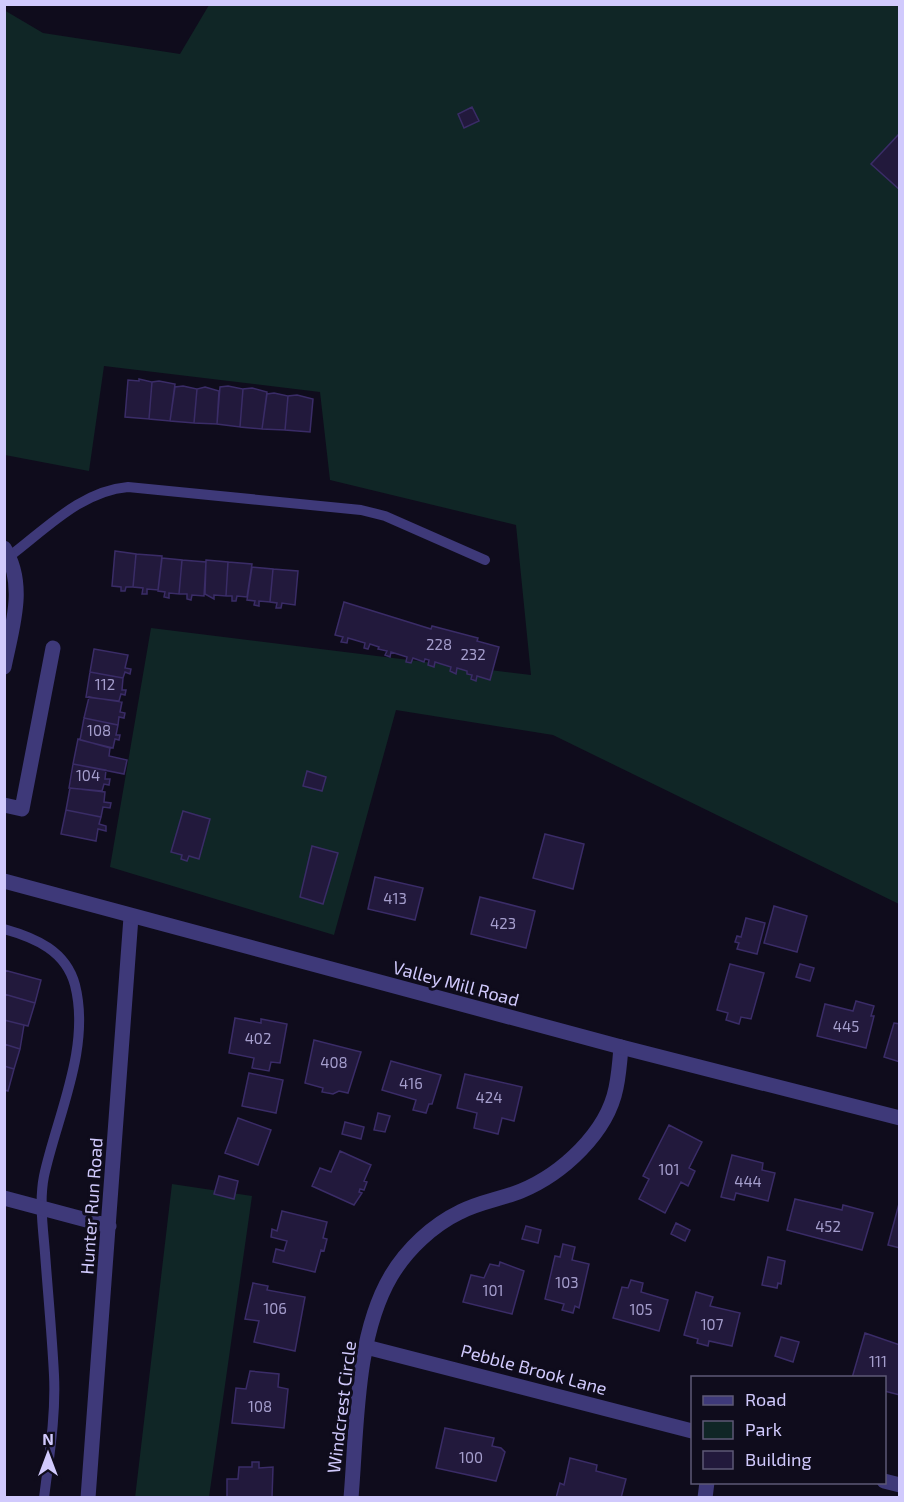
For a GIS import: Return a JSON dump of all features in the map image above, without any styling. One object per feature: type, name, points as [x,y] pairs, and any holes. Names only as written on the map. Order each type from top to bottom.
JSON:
[{"type":"street","points":[[4,667],[18,596],[7,552]]},
{"type":"street","points":[[4,805],[22,809],[53,648]]},
{"type":"street","name":"Valley Mill Road","points":[[4,881],[621,1047],[900,1118]]},
{"type":"street","name":"Hunter Run Road","points":[[88,1497],[131,917]]},
{"type":"street","name":"Windcrest Circle","points":[[351,1497],[366,1347],[378,1303],[392,1275],[410,1250],[434,1228],[460,1212],[520,1191],[543,1180],[568,1162],[590,1139],[606,1113],[616,1090],[621,1047]]},
{"type":"street","points":[[4,1198],[109,1226]]},
{"type":"street","name":"Pebble Brook Lane","points":[[366,1347],[691,1430]]},
{"type":"lane","points":[[7,552],[86,498],[111,488],[128,487],[361,510],[385,516],[485,560]]},
{"type":"lane","points":[[4,929],[32,937],[50,948],[65,963],[74,982],[78,999],[78,1036],[73,1065],[44,1178],[41,1208],[54,1377],[45,1497]]},
{"type":"green space","points":[[209,5],[899,5],[899,904],[553,735],[396,710],[334,935],[110,867],[151,628],[531,675],[516,525],[330,480],[320,392],[104,366],[89,471],[5,455],[4,10],[43,33],[180,54]]},
{"type":"green space","points":[[172,1184],[252,1196],[209,1497],[135,1498]]},
{"type":"building","points":[[472,107],[479,121],[464,128],[458,114]]},
{"type":"building","points":[[900,133],[900,190],[871,164]]},
{"type":"building","points":[[139,379],[152,382],[149,419],[125,417],[128,380],[139,381]]},
{"type":"building","points":[[152,382],[175,384],[170,421],[149,419]]},
{"type":"building","points":[[175,387],[197,389],[194,423],[170,421]]},
{"type":"building","points":[[205,387],[219,391],[217,424],[194,423],[197,389]]},
{"type":"building","points":[[220,387],[243,389],[240,427],[217,424]]},
{"type":"building","points":[[252,388],[267,392],[262,429],[240,427],[243,389]]},
{"type":"building","points":[[267,394],[288,396],[285,430],[262,429]]},
{"type":"building","points":[[297,395],[313,399],[310,432],[285,430],[288,396]]},
{"type":"building","points":[[115,551],[136,554],[133,587],[126,587],[125,591],[121,591],[121,587],[112,586]]},
{"type":"building","points":[[136,554],[162,556],[158,590],[147,589],[147,594],[142,594],[143,588],[133,587]]},
{"type":"building","points":[[162,558],[182,560],[179,594],[169,593],[169,598],[164,597],[165,592],[158,591]]},
{"type":"building","points":[[182,560],[206,562],[204,596],[192,595],[191,600],[187,599],[187,594],[179,594]]},
{"type":"building","points":[[206,560],[228,562],[226,596],[214,595],[214,599],[205,594]]},
{"type":"building","points":[[228,562],[252,564],[247,597],[237,596],[236,601],[232,601],[232,596],[226,596]]},
{"type":"building","points":[[252,567],[273,569],[270,602],[259,601],[259,606],[254,605],[255,601],[247,600]]},
{"type":"building","points":[[273,569],[298,571],[295,605],[282,603],[281,608],[276,608],[277,603],[270,602]]},
{"type":"building","points":[[344,602],[431,629],[432,626],[478,638],[477,641],[499,647],[490,680],[477,676],[476,681],[471,679],[472,675],[467,674],[467,671],[457,668],[456,674],[450,671],[451,667],[435,662],[434,667],[428,665],[429,660],[425,659],[424,662],[413,658],[411,663],[406,662],[407,657],[391,652],[390,657],[385,655],[387,651],[378,649],[379,647],[370,644],[368,649],[364,648],[365,643],[348,638],[347,643],[341,642],[343,637],[335,635]]},
{"type":"building","points":[[94,649],[128,655],[125,668],[131,669],[130,674],[125,672],[123,678],[90,672]]},
{"type":"building","points":[[90,672],[123,678],[122,690],[126,690],[125,695],[121,694],[119,701],[86,697]]},
{"type":"building","points":[[89,697],[122,702],[120,712],[125,713],[124,718],[119,717],[118,725],[84,718]]},
{"type":"building","points":[[84,718],[118,725],[116,735],[120,735],[119,740],[115,739],[113,748],[80,740]]},
{"type":"building","points":[[78,739],[110,748],[109,756],[127,760],[124,774],[73,764]]},
{"type":"building","points":[[73,764],[106,770],[105,779],[110,779],[109,785],[104,784],[102,791],[69,788]]},
{"type":"building","points":[[307,771],[326,777],[322,791],[303,786]]},
{"type":"building","points":[[70,788],[105,792],[104,802],[111,803],[110,808],[103,807],[101,817],[66,810]]},
{"type":"building","points":[[66,810],[101,817],[99,824],[106,826],[106,831],[98,829],[96,841],[61,834]]},
{"type":"building","points":[[183,811],[210,819],[199,859],[189,856],[187,861],[181,859],[182,855],[171,852]]},
{"type":"building","points":[[545,834],[584,844],[573,889],[533,878]]},
{"type":"building","points":[[312,846],[338,853],[323,904],[300,897]]},
{"type":"building","points":[[375,877],[423,888],[415,920],[368,909]]},
{"type":"building","points":[[480,897],[535,911],[526,948],[471,934]]},
{"type":"building","points":[[774,906],[807,916],[797,952],[764,943]]},
{"type":"building","points":[[746,918],[765,923],[757,954],[737,949],[739,943],[735,942],[737,936],[741,937]]},
{"type":"building","points":[[730,964],[764,973],[751,1019],[741,1017],[739,1024],[726,1020],[728,1013],[717,1010]]},
{"type":"building","points":[[800,964],[814,968],[810,981],[796,977]]},
{"type":"building","points":[[4,970],[41,980],[35,1003],[4,994]]},
{"type":"building","points":[[4,994],[35,1003],[28,1026],[4,1020]]},
{"type":"building","points":[[856,1001],[874,1006],[871,1016],[874,1016],[866,1048],[817,1036],[825,1004],[853,1011]]},
{"type":"building","points":[[235,1018],[261,1023],[261,1019],[287,1024],[280,1063],[271,1062],[269,1071],[252,1068],[254,1058],[229,1053]]},
{"type":"building","points":[[4,1020],[24,1025],[20,1049],[4,1044]]},
{"type":"building","points":[[894,1023],[900,1024],[900,1062],[884,1057]]},
{"type":"building","points":[[314,1040],[361,1052],[348,1093],[322,1092],[323,1088],[305,1083]]},
{"type":"building","points":[[4,1044],[20,1049],[14,1069],[4,1066]]},
{"type":"building","points":[[391,1061],[441,1075],[432,1104],[429,1104],[426,1113],[413,1110],[416,1100],[382,1090]]},
{"type":"building","points":[[4,1066],[14,1069],[8,1091],[4,1090]]},
{"type":"building","points":[[249,1073],[283,1080],[276,1113],[242,1106]]},
{"type":"building","points":[[465,1074],[522,1087],[514,1121],[502,1118],[498,1134],[474,1128],[477,1113],[457,1108]]},
{"type":"building","points":[[378,1113],[390,1116],[385,1132],[374,1130]]},
{"type":"building","points":[[238,1118],[271,1130],[258,1165],[225,1153]]},
{"type":"building","points":[[345,1122],[364,1127],[361,1139],[342,1134]]},
{"type":"building","points":[[669,1125],[702,1142],[689,1168],[695,1171],[688,1186],[681,1182],[665,1213],[639,1199],[649,1179],[643,1176]]},
{"type":"building","points":[[340,1151],[371,1165],[364,1181],[367,1182],[364,1190],[360,1189],[359,1192],[362,1193],[354,1205],[312,1186],[320,1168],[331,1172]]},
{"type":"building","points":[[732,1155],[763,1163],[762,1170],[775,1173],[768,1201],[736,1193],[734,1200],[721,1197]]},
{"type":"building","points":[[219,1176],[238,1181],[234,1199],[214,1194]]},
{"type":"building","points":[[795,1199],[842,1210],[843,1205],[873,1213],[862,1250],[787,1230]]},
{"type":"building","points":[[900,1200],[900,1248],[888,1245]]},
{"type":"building","points":[[282,1211],[327,1222],[323,1238],[327,1239],[324,1251],[321,1250],[315,1272],[273,1262],[276,1249],[284,1251],[287,1241],[271,1237],[272,1229],[277,1231]]},
{"type":"building","points":[[676,1223],[690,1230],[685,1241],[671,1234]]},
{"type":"building","points":[[526,1226],[541,1230],[538,1243],[522,1239]]},
{"type":"building","points":[[563,1244],[575,1247],[572,1260],[589,1264],[579,1308],[575,1306],[573,1313],[562,1310],[564,1304],[545,1299],[555,1256],[560,1257]]},
{"type":"building","points":[[768,1257],[785,1261],[781,1284],[778,1283],[777,1288],[762,1285]]},
{"type":"building","points":[[500,1262],[524,1271],[512,1314],[463,1302],[471,1275],[484,1278],[490,1264],[499,1266]]},
{"type":"building","points":[[631,1280],[643,1283],[641,1292],[668,1300],[659,1331],[613,1318],[622,1287],[628,1288]]},
{"type":"building","points":[[253,1283],[268,1286],[267,1290],[305,1297],[295,1351],[254,1342],[259,1321],[245,1319]]},
{"type":"building","points":[[696,1292],[713,1297],[710,1306],[740,1313],[732,1346],[709,1341],[708,1346],[697,1343],[698,1339],[684,1335]]},
{"type":"building","points":[[865,1333],[900,1345],[900,1395],[886,1392],[886,1376],[853,1376]]},
{"type":"building","points":[[781,1337],[799,1342],[793,1362],[775,1356]]},
{"type":"building","points":[[250,1371],[279,1374],[278,1387],[288,1389],[284,1428],[232,1423],[236,1388],[246,1389]]},
{"type":"building","points":[[445,1428],[494,1438],[492,1446],[501,1448],[505,1452],[496,1481],[436,1468]]},
{"type":"building","points":[[570,1458],[597,1465],[596,1471],[626,1479],[621,1498],[556,1498],[560,1483],[564,1485]]},
{"type":"building","points":[[252,1462],[259,1462],[259,1468],[273,1467],[272,1498],[227,1498],[227,1479],[238,1479],[239,1467],[252,1467]]}]
